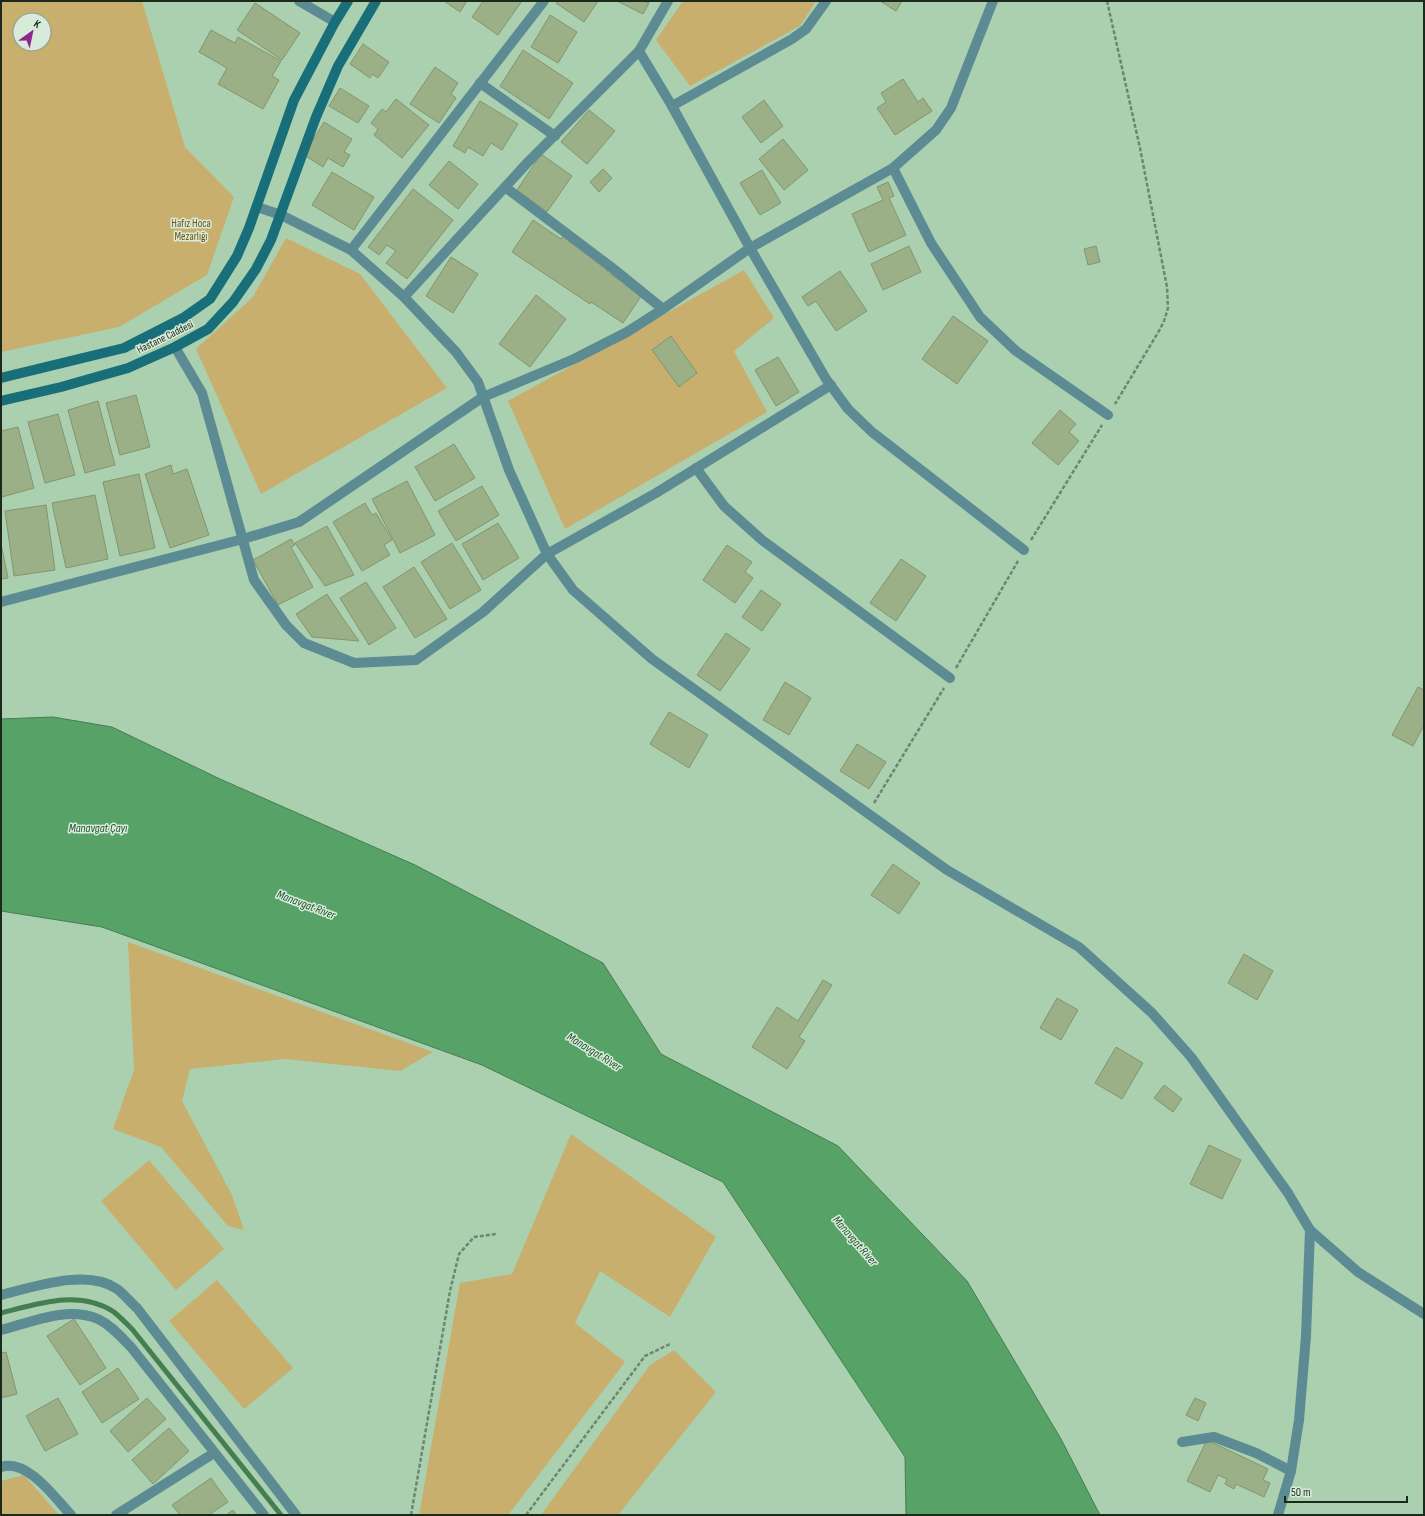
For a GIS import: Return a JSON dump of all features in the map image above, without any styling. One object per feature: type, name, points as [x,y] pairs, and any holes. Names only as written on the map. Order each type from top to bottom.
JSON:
[{"type":"main road","name":"Hastane Caddesi","points":[[1,378],[124,348],[183,318],[210,299],[237,256],[257,207],[294,100],[335,22],[348,1]]},
{"type":"main road","name":"Hastane Caddesi","points":[[1,401],[61,387],[128,368],[174,347],[208,329],[233,302],[256,269],[271,240],[316,117],[338,66],[376,1]]},
{"type":"street","points":[[299,1],[335,22]]},
{"type":"street","points":[[351,250],[544,1]]},
{"type":"street","points":[[404,297],[505,187],[639,51],[668,1]]},
{"type":"street","points":[[672,106],[806,30],[826,1]]},
{"type":"street","points":[[1,602],[243,540],[299,522],[483,397],[574,359],[627,332],[663,309],[750,248],[892,168],[936,130],[951,108],[993,1]]},
{"type":"street","points":[[639,51],[672,106],[750,248],[831,385],[848,408],[872,432],[1024,550]]},
{"type":"street","points":[[480,83],[555,136]]},
{"type":"street","points":[[892,168],[931,243],[980,317],[1016,351],[1108,415]]},
{"type":"street","points":[[505,187],[612,267],[663,309]]},
{"type":"street","points":[[257,207],[281,215],[351,250],[404,297],[456,352],[478,382],[508,470],[547,554],[573,590],[652,659],[947,870],[1079,947],[1152,1013],[1191,1058],[1288,1193],[1310,1230],[1358,1272],[1424,1314]]},
{"type":"street","points":[[174,347],[202,393],[254,580],[286,625],[304,643],[354,663],[416,660],[482,612],[547,554],[656,493],[831,385]]},
{"type":"street","points":[[696,468],[724,506],[762,540],[950,678]]},
{"type":"street","points":[[1278,1515],[1291,1470],[1299,1420],[1306,1336],[1310,1230]]},
{"type":"street","points":[[1,1294],[66,1279],[95,1280],[116,1288],[137,1308],[296,1515]]},
{"type":"street","points":[[1,1330],[62,1314],[81,1314],[99,1320],[114,1330],[131,1347],[264,1515]]},
{"type":"street","points":[[1182,1442],[1214,1437],[1256,1453],[1291,1470]]},
{"type":"street","points":[[116,1515],[214,1453]]},
{"type":"street","points":[[1,1467],[7,1465],[19,1467],[34,1476],[71,1515]]},
{"type":"path","points":[[868,814],[950,678],[1024,550],[1159,331],[1168,308],[1166,279],[1140,148],[1107,1]]},
{"type":"path","points":[[411,1515],[450,1291],[459,1254],[474,1237],[496,1234]]},
{"type":"path","points":[[526,1515],[645,1356],[670,1344]]},
{"type":"green space","name":"Hafız Hoca Mezarlığı","points":[[1,1],[142,1],[185,147],[234,197],[207,275],[119,327],[1,352]]},
{"type":"green space","points":[[683,1],[816,1],[800,26],[690,86],[656,40]]},
{"type":"green space","points":[[286,238],[360,274],[447,388],[261,494],[196,349],[253,297]]},
{"type":"green space","points":[[744,270],[774,318],[734,351],[767,412],[565,529],[508,401]]},
{"type":"green space","points":[[128,942],[433,1052],[400,1071],[285,1059],[190,1069],[182,1101],[232,1195],[244,1230],[228,1226],[161,1147],[113,1129],[134,1070]]},
{"type":"green space","points":[[571,1134],[716,1237],[670,1317],[600,1271],[575,1323],[625,1362],[508,1515],[419,1515],[460,1283],[512,1274]]},
{"type":"green space","points":[[149,1160],[224,1249],[176,1290],[101,1201]]},
{"type":"green space","points":[[217,1280],[293,1368],[244,1409],[169,1321]]},
{"type":"green space","points":[[674,1350],[716,1392],[618,1515],[541,1515],[650,1365]]},
{"type":"green space","points":[[24,1475],[59,1515],[1,1515],[1,1481]]},
{"type":"water","name":"Manavgat Çayı","points":[[53,717],[112,727],[220,779],[415,865],[603,963],[661,1054],[838,1146],[967,1281],[1061,1439],[1100,1515],[906,1515],[905,1457],[723,1182],[482,1065],[102,927],[1,911],[1,719]]},
{"type":"building","points":[[444,1],[467,1],[460,12]]},
{"type":"building","points":[[483,1],[522,1],[498,35],[472,17]]},
{"type":"building","points":[[558,1],[598,1],[584,22],[556,3]]},
{"type":"building","points":[[617,1],[644,1],[649,3],[643,14]]},
{"type":"building","points":[[880,1],[902,1],[896,11]]},
{"type":"building","points":[[255,3],[300,33],[282,60],[237,30]]},
{"type":"building","points":[[550,15],[577,32],[558,63],[531,47]]},
{"type":"building","points":[[211,30],[235,43],[238,37],[281,61],[272,76],[279,80],[263,109],[218,84],[227,68],[199,52]]},
{"type":"building","points":[[363,44],[389,62],[378,78],[372,74],[370,78],[350,64]]},
{"type":"building","points":[[523,50],[573,83],[549,119],[500,86]]},
{"type":"building","points":[[435,67],[458,83],[451,94],[456,98],[439,123],[410,104]]},
{"type":"building","points":[[903,79],[918,102],[923,98],[932,111],[895,135],[877,108],[886,102],[881,93]]},
{"type":"building","points":[[340,88],[369,106],[358,123],[329,106]]},
{"type":"building","points":[[396,99],[429,125],[402,158],[374,135],[378,129],[371,123],[382,109],[386,112]]},
{"type":"building","points":[[764,100],[783,126],[761,143],[742,117]]},
{"type":"building","points":[[480,101],[518,124],[502,150],[491,143],[483,156],[468,147],[465,153],[453,146]]},
{"type":"building","points":[[589,110],[615,131],[587,164],[561,142]]},
{"type":"building","points":[[324,122],[352,139],[344,152],[350,155],[343,167],[328,158],[323,167],[304,155]]},
{"type":"building","points":[[783,139],[808,170],[784,190],[759,159]]},
{"type":"building","points":[[541,154],[572,176],[547,212],[517,190]]},
{"type":"building","points":[[449,161],[478,184],[458,209],[429,185]]},
{"type":"building","points":[[603,169],[612,178],[599,192],[590,182]]},
{"type":"building","points":[[762,170],[781,203],[760,215],[740,183]]},
{"type":"building","points":[[332,172],[374,197],[354,230],[312,205]]},
{"type":"building","points":[[888,182],[894,196],[889,198],[906,235],[869,252],[852,214],[883,200],[877,187]]},
{"type":"building","points":[[413,189],[453,220],[407,279],[386,263],[396,251],[387,245],[379,255],[368,247]]},
{"type":"building","points":[[533,220],[561,239],[564,235],[611,267],[607,272],[642,295],[623,323],[591,302],[590,304],[512,252]]},
{"type":"building","points":[[909,246],[921,272],[883,290],[871,264]]},
{"type":"building","points":[[1096,246],[1100,262],[1088,265],[1084,249]]},
{"type":"building","points":[[451,257],[478,274],[453,313],[426,296]]},
{"type":"building","points":[[840,271],[867,311],[836,331],[816,301],[808,306],[802,297]]},
{"type":"building","points":[[536,295],[566,319],[530,367],[499,344]]},
{"type":"building","points":[[953,316],[988,341],[957,384],[922,359]]},
{"type":"building","points":[[671,336],[697,373],[679,387],[652,350]]},
{"type":"building","points":[[778,357],[799,392],[776,406],[755,370]]},
{"type":"building","points":[[136,395],[150,447],[120,455],[106,403]]},
{"type":"building","points":[[98,401],[115,465],[85,473],[68,410]]},
{"type":"building","points":[[1060,410],[1076,424],[1069,432],[1079,441],[1058,465],[1032,443]]},
{"type":"building","points":[[58,414],[75,475],[45,483],[28,422]]},
{"type":"building","points":[[18,427],[34,488],[2,497],[1,431]]},
{"type":"building","points":[[454,444],[475,478],[435,501],[415,467]]},
{"type":"building","points":[[171,465],[173,474],[187,469],[209,535],[170,548],[145,474]]},
{"type":"building","points":[[139,474],[155,548],[120,556],[103,482]]},
{"type":"building","points":[[407,481],[435,535],[400,553],[372,499]]},
{"type":"building","points":[[482,486],[499,515],[456,541],[438,511]]},
{"type":"building","points":[[95,495],[108,559],[66,568],[52,503]]},
{"type":"building","points":[[365,503],[372,515],[376,513],[392,540],[384,545],[390,555],[362,571],[333,522]]},
{"type":"building","points":[[46,505],[55,570],[14,576],[5,511]]},
{"type":"building","points":[[498,523],[519,558],[483,580],[462,544]]},
{"type":"building","points":[[327,526],[354,575],[325,586],[295,543]]},
{"type":"building","points":[[291,539],[295,545],[291,547],[313,587],[278,605],[253,560]]},
{"type":"building","points":[[452,543],[481,590],[450,609],[421,562]]},
{"type":"building","points":[[1,544],[8,578],[1,579]]},
{"type":"building","points":[[727,545],[752,562],[745,572],[753,578],[735,603],[703,580]]},
{"type":"building","points":[[901,559],[926,576],[896,621],[870,603]]},
{"type":"building","points":[[414,567],[447,619],[415,638],[383,587]]},
{"type":"building","points":[[366,582],[396,628],[369,645],[340,598]]},
{"type":"building","points":[[761,590],[781,604],[762,631],[742,617]]},
{"type":"building","points":[[327,594],[359,641],[312,637],[296,614]]},
{"type":"building","points":[[726,633],[750,649],[720,691],[697,675]]},
{"type":"building","points":[[785,682],[811,698],[789,735],[763,720]]},
{"type":"building","points":[[1418,687],[1424,690],[1424,725],[1413,746],[1392,735]]},
{"type":"building","points":[[669,712],[708,735],[689,768],[650,744]]},
{"type":"building","points":[[857,744],[886,762],[869,789],[840,771]]},
{"type":"building","points":[[893,864],[920,883],[899,914],[871,895]]},
{"type":"building","points":[[1244,954],[1273,971],[1257,1000],[1228,983]]},
{"type":"building","points":[[823,980],[832,985],[799,1037],[805,1041],[787,1069],[752,1047],[777,1007],[798,1021]]},
{"type":"building","points":[[1057,998],[1078,1010],[1061,1040],[1040,1028]]},
{"type":"building","points":[[1116,1047],[1143,1063],[1122,1099],[1095,1083]]},
{"type":"building","points":[[1164,1085],[1182,1099],[1173,1112],[1154,1098]]},
{"type":"building","points":[[1209,1145],[1241,1160],[1222,1199],[1190,1184]]},
{"type":"building","points":[[74,1319],[106,1368],[80,1385],[47,1336]]},
{"type":"building","points":[[6,1352],[17,1394],[1,1398],[1,1353]]},
{"type":"building","points":[[118,1368],[139,1399],[102,1423],[82,1392]]},
{"type":"building","points":[[58,1398],[78,1434],[45,1451],[26,1416]]},
{"type":"building","points":[[147,1398],[166,1419],[128,1452],[110,1431]]},
{"type":"building","points":[[1195,1398],[1206,1403],[1198,1421],[1186,1415]]},
{"type":"building","points":[[169,1428],[189,1451],[153,1484],[132,1460]]},
{"type":"building","points":[[1207,1440],[1268,1469],[1263,1480],[1270,1483],[1264,1497],[1236,1484],[1234,1489],[1225,1484],[1227,1479],[1218,1475],[1210,1492],[1187,1481]]},
{"type":"building","points":[[211,1478],[228,1502],[209,1515],[180,1515],[172,1505]]},
{"type":"building","points":[[233,1510],[236,1515],[226,1515]]},
{"type":"waterway","points":[[1,1313],[58,1300],[87,1301],[101,1305],[114,1312],[132,1329],[281,1515]]},
{"type":"water label","name":"Manavgat River","points":[[306,905]]},
{"type":"water label","name":"Manavgat River","points":[[594,1052]]},
{"type":"water label","name":"Manavgat River","points":[[855,1241]]}]
